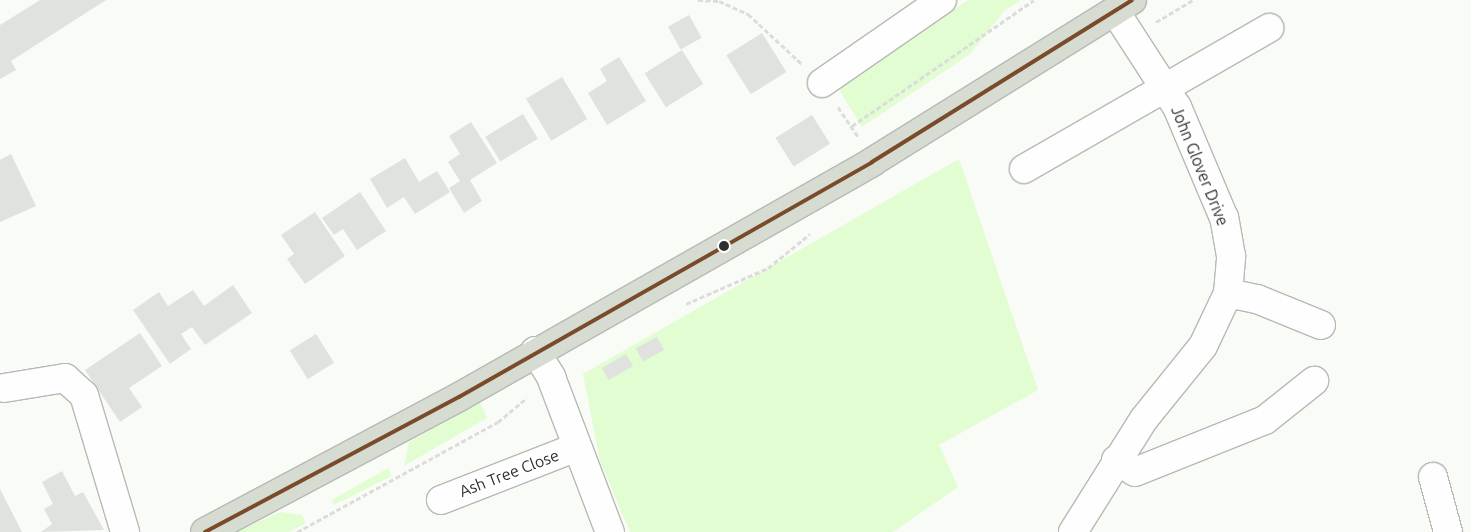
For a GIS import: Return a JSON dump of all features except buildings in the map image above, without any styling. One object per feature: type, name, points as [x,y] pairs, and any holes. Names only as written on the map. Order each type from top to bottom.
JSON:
[{"type":"highway","points":[[205,532],[535,351],[872,162],[1123,5]]},
{"type":"street","points":[[822,83],[942,0]]},
{"type":"street","name":"John Glover Drive","points":[[1073,532],[1116,460],[1203,346],[1228,293],[1231,256],[1224,218],[1167,89],[1123,5]]},
{"type":"street","points":[[1024,169],[1167,89],[1269,28]]},
{"type":"street","points":[[1228,293],[1257,299],[1321,325]]},
{"type":"street","name":"Ash Tree Close","points":[[535,351],[577,447],[610,532]]},
{"type":"street","points":[[4,388],[65,378],[84,395],[125,532]]},
{"type":"street","points":[[1116,460],[1135,472],[1191,450],[1265,420],[1314,381]]},
{"type":"street","name":"Ash Tree Close","points":[[441,500],[577,447]]},
{"type":"street","points":[[1433,477],[1448,532]]},
{"type":"path","points":[[852,126],[1034,0]]},
{"type":"green space","points":[[968,0],[1021,0],[1005,10],[970,54],[862,127],[838,88]]},
{"type":"green space","points":[[959,159],[1038,390],[939,445],[958,487],[893,532],[630,532],[600,461],[583,374]]},
{"type":"green space","points":[[480,402],[487,418],[404,466],[409,442]]},
{"type":"green space","points":[[388,468],[392,476],[334,505],[332,500]]},
{"type":"green space","points":[[280,512],[302,515],[306,523],[289,532],[237,532]]},
{"type":"transit line","points":[[205,532],[459,397],[872,162],[1132,0]]}]
